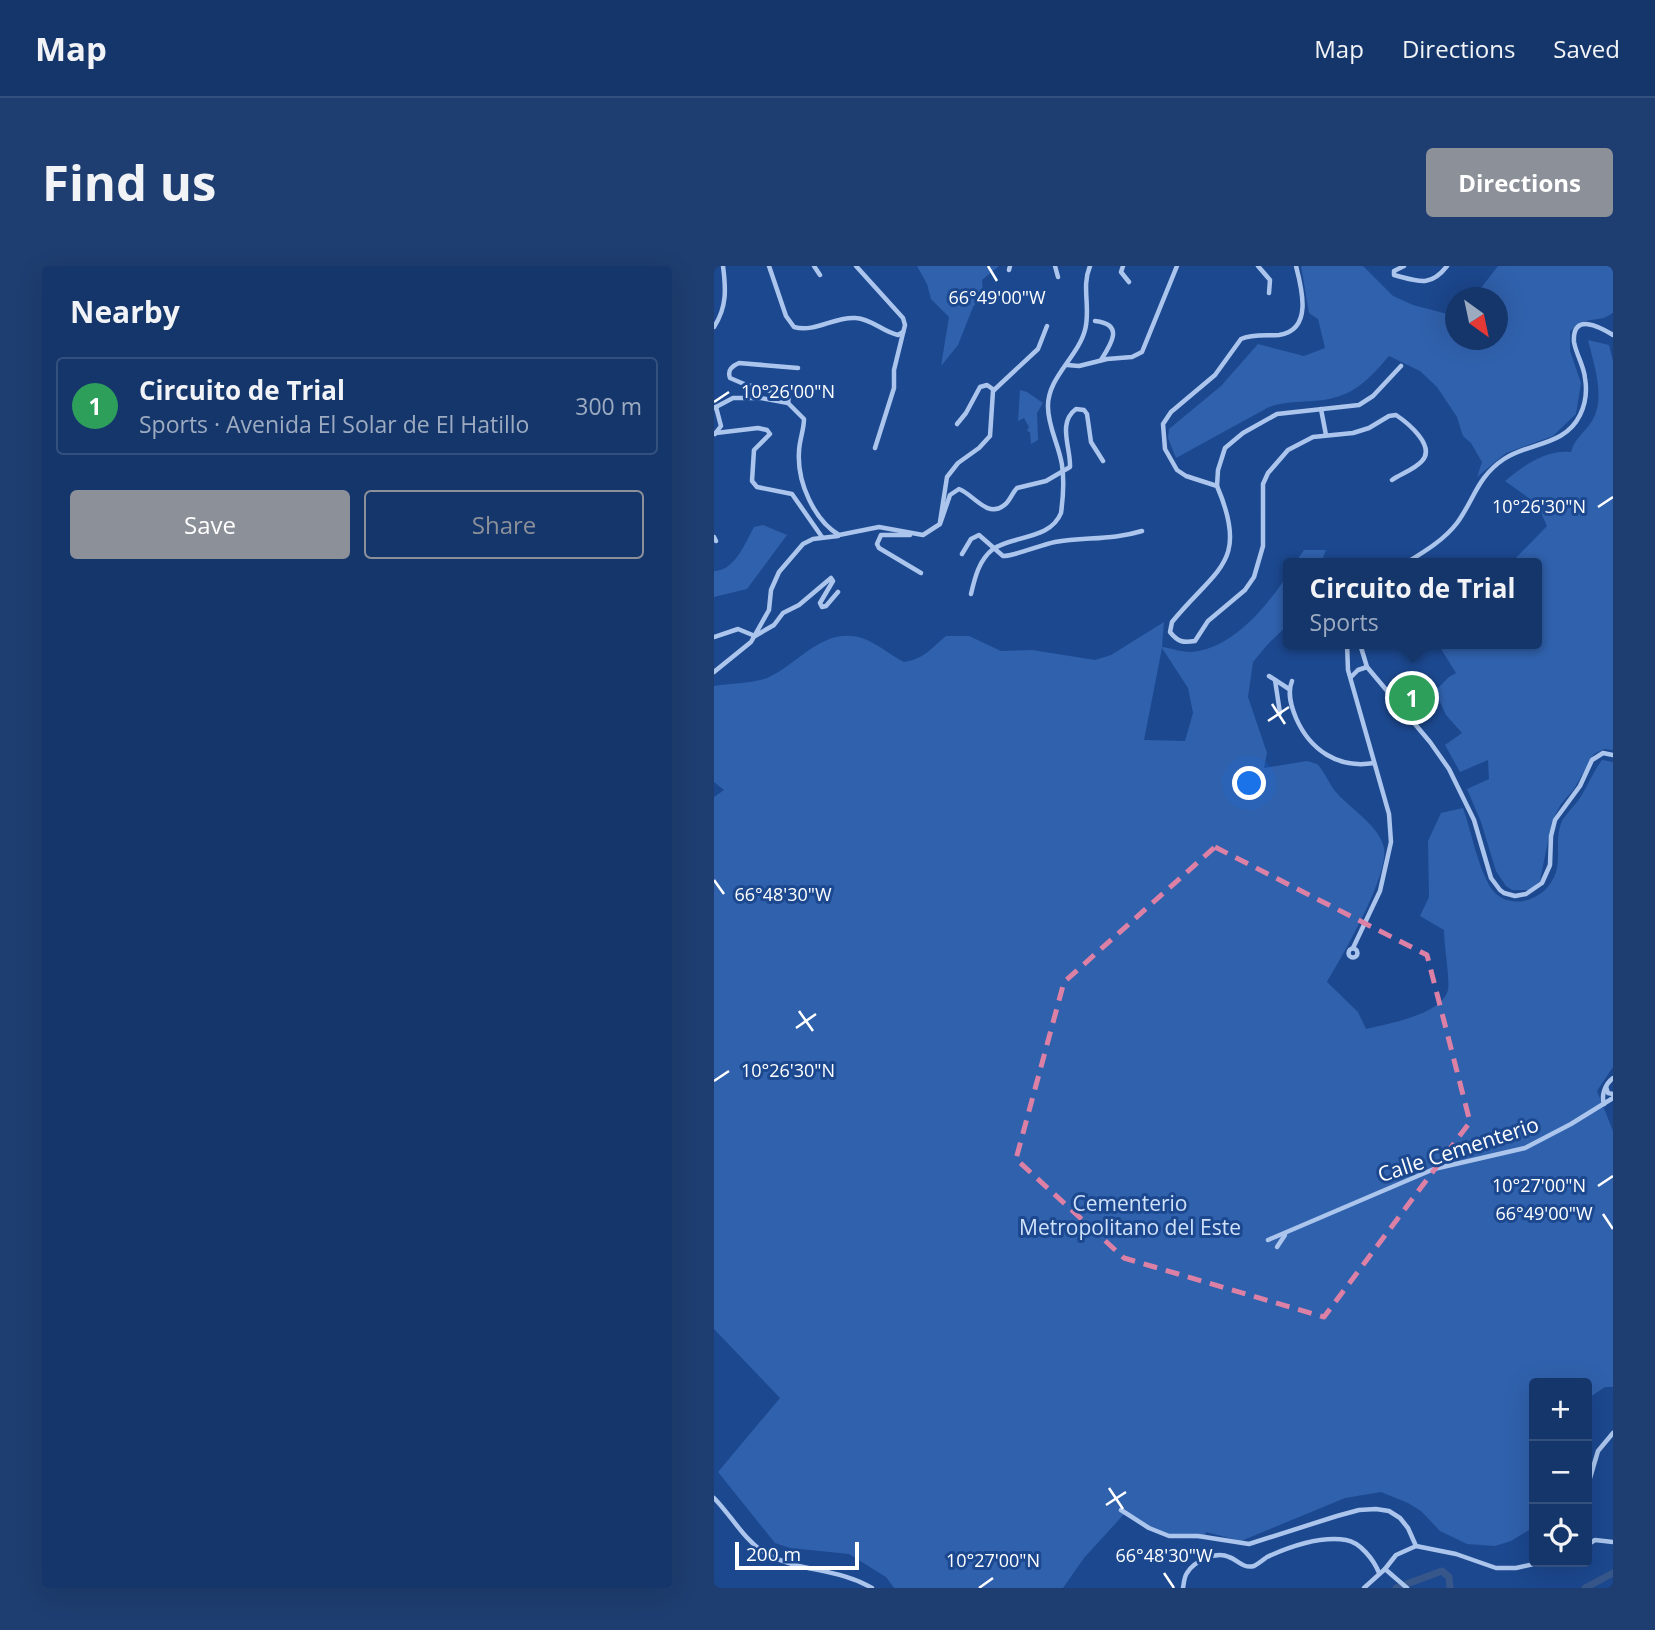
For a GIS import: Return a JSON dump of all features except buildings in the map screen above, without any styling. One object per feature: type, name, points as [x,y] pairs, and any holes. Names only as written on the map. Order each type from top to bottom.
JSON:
[{"type":"street","points":[[714,327],[721,316],[727,292],[723,266]]},
{"type":"street","points":[[769,266],[786,317],[794,327],[810,329],[856,318],[871,323],[888,334],[898,335],[903,332]]},
{"type":"street","points":[[814,266],[820,275]]},
{"type":"street","points":[[856,266],[903,318],[903,332],[894,370],[894,388],[875,448]]},
{"type":"street","points":[[1055,266],[1058,277]]},
{"type":"street","points":[[971,594],[976,573],[994,548],[1036,534],[1059,519],[1062,506],[1062,465],[1052,433],[1048,406],[1056,382],[1085,332],[1085,287],[1090,266]]},
{"type":"street","points":[[1124,266],[1123,276],[1129,282]]},
{"type":"street","points":[[1067,365],[1079,366],[1101,360],[1132,357],[1142,352],[1177,266]]},
{"type":"street","points":[[1258,266],[1269,280],[1269,293]]},
{"type":"street","points":[[1217,486],[1186,476],[1177,470],[1165,449],[1163,424],[1171,412],[1215,375],[1241,339],[1288,333],[1297,326],[1303,305],[1296,266]]},
{"type":"street","points":[[1404,266],[1394,271],[1394,275],[1424,282],[1436,279],[1447,266]]},
{"type":"street","points":[[1095,321],[1107,322],[1114,334],[1111,345],[1101,360]]},
{"type":"street","points":[[1413,558],[1454,527],[1476,488],[1497,464],[1519,451],[1558,439],[1574,425],[1582,411],[1587,390],[1575,345],[1576,332],[1582,326],[1594,324],[1613,335]]},
{"type":"street","points":[[940,524],[944,492],[951,470],[990,436],[994,390],[1038,349],[1047,326]]},
{"type":"street","points":[[788,403],[789,396],[744,384],[730,378],[729,371],[739,363],[798,368]]},
{"type":"street","points":[[1392,480],[1422,461],[1426,454],[1419,435],[1396,415],[1353,433],[1313,437],[1288,450],[1268,473],[1264,484],[1263,546],[1254,577],[1245,590],[1208,621],[1195,641],[1184,643],[1176,640],[1170,632],[1172,622],[1223,566],[1231,542],[1227,510],[1217,486],[1217,474],[1225,448],[1243,433],[1277,414],[1359,405],[1373,396],[1401,366]]},
{"type":"street","points":[[957,424],[980,387],[987,385],[994,390]]},
{"type":"street","points":[[715,434],[721,426],[715,407],[733,398],[742,396],[788,403],[804,419],[799,453],[801,475],[806,490],[820,518],[839,536]]},
{"type":"street","points":[[921,573],[879,548],[877,544],[881,535],[923,535],[940,524],[950,495],[955,490],[963,489],[983,507],[1000,509],[1017,488],[1046,481],[1061,474],[1070,467],[1066,427],[1068,416],[1076,409],[1084,410],[1087,414],[1091,442],[1103,461]]},
{"type":"street","points":[[1321,409],[1326,435]]},
{"type":"street","points":[[715,434],[758,428],[768,430],[770,434],[754,450],[752,481],[757,487],[792,494],[822,537]]},
{"type":"street","points":[[755,636],[768,610],[771,590],[779,572],[803,544],[813,538],[839,536],[879,527],[893,528],[912,535]]},
{"type":"street","points":[[962,554],[971,539],[979,535],[1003,556],[1009,556],[1021,550],[1054,542],[1118,538],[1142,531]]},
{"type":"street","points":[[714,672],[755,636],[774,625],[783,613],[799,606],[831,578],[833,581],[820,603],[822,607],[838,592]]},
{"type":"street","points":[[714,637],[738,629],[755,636]]},
{"type":"street","points":[[1347,649],[1350,677],[1389,814],[1391,842],[1380,891],[1353,948]]},
{"type":"street","points":[[1362,649],[1367,667],[1430,742],[1449,769],[1474,820],[1490,878],[1504,893],[1515,896],[1526,894],[1542,883],[1550,865],[1551,836],[1555,820],[1580,786],[1592,760],[1603,753],[1613,755]]},
{"type":"street","points":[[1350,677],[1367,667]]},
{"type":"street","points":[[1269,677],[1289,689]]},
{"type":"street","points":[[1275,680],[1280,713]]},
{"type":"street","points":[[1292,681],[1289,689],[1298,721],[1313,745],[1337,761],[1350,765],[1374,763]]},
{"type":"street","points":[[1604,1104],[1602,1096],[1613,1078]]},
{"type":"street","points":[[1606,1086],[1608,1093],[1613,1096]]},
{"type":"street","name":"Calle Cementerio","points":[[1268,1240],[1434,1169],[1525,1148],[1604,1104],[1613,1096]]},
{"type":"street","name":"Calle Cementerio","points":[[1277,1247],[1280,1240],[1291,1230]]},
{"type":"street","points":[[1592,1471],[1598,1451],[1613,1433]]},
{"type":"street","points":[[714,1498],[751,1543],[765,1553],[802,1567],[855,1578],[872,1588]]},
{"type":"street","points":[[1121,1510],[1149,1528],[1169,1536],[1198,1536],[1249,1544],[1337,1516],[1376,1509],[1389,1511],[1400,1518],[1416,1546]]},
{"type":"street","points":[[1592,1541],[1595,1539],[1613,1542]]},
{"type":"street","points":[[1183,1588],[1185,1574],[1194,1564],[1210,1556],[1228,1556],[1244,1566],[1254,1566],[1268,1557],[1304,1544],[1331,1540],[1348,1540],[1363,1550],[1376,1565],[1379,1573]]},
{"type":"street","points":[[1364,1588],[1379,1573],[1387,1570],[1396,1555],[1416,1546],[1456,1554],[1496,1568],[1529,1565]]},
{"type":"street","points":[[1387,1570],[1407,1588]]},
{"type":"highlighted area","points":[[1215,847],[1427,955],[1470,1122],[1324,1317],[1124,1258],[1016,1159],[1064,982]]},
{"type":"green space","points":[[917,266],[999,266],[982,280],[983,294],[973,307],[958,345],[941,366],[949,317],[931,299],[927,284]]},
{"type":"green space","points":[[1301,266],[1363,266],[1393,296],[1413,305],[1445,313],[1445,350],[1508,350],[1508,287],[1482,287],[1498,266],[1613,266],[1613,313],[1604,318],[1585,321],[1570,331],[1570,351],[1581,383],[1576,414],[1553,436],[1506,453],[1477,477],[1482,462],[1471,443],[1463,436],[1457,417],[1437,387],[1420,371],[1389,356],[1372,375],[1347,393],[1325,400],[1269,407],[1176,458],[1168,438],[1169,429],[1221,386],[1258,344],[1304,356],[1325,348],[1318,319],[1309,313]]},
{"type":"green space","points":[[1588,340],[1609,345],[1613,361],[1613,750],[1604,749],[1594,754],[1574,789],[1561,804],[1552,821],[1540,881],[1530,890],[1512,890],[1496,871],[1481,822],[1467,789],[1489,779],[1488,760],[1460,772],[1445,745],[1462,733],[1446,715],[1435,691],[1456,673],[1441,649],[1542,649],[1542,558],[1516,558],[1547,526],[1537,504],[1505,481],[1527,464],[1544,456],[1571,452],[1596,412],[1596,371]]},
{"type":"green space","points":[[1020,390],[1043,403],[1037,413],[1038,440],[1031,444],[1030,432],[1027,431],[1029,427],[1024,418],[1018,421]]},
{"type":"green space","points":[[763,525],[787,535],[747,589],[714,597],[714,571],[721,570],[734,561],[754,527]]},
{"type":"green space","points":[[1304,550],[1326,550],[1323,558],[1298,558]]},
{"type":"green space","name":"Cementerio Metropolitano del Este","points":[[1283,581],[1283,630],[1253,662],[1248,697],[1267,753],[1264,768],[1307,761],[1317,764],[1335,791],[1376,832],[1384,848],[1384,861],[1372,896],[1327,982],[1358,1012],[1366,1029],[1425,1012],[1444,999],[1448,990],[1444,930],[1420,916],[1429,897],[1428,841],[1441,813],[1463,808],[1477,857],[1489,885],[1496,894],[1505,899],[1525,901],[1544,891],[1551,882],[1556,872],[1559,832],[1563,819],[1580,798],[1602,760],[1613,762],[1613,1067],[1597,1091],[1613,1131],[1613,1387],[1605,1387],[1592,1396],[1592,1378],[1529,1378],[1529,1530],[1511,1541],[1495,1546],[1467,1544],[1440,1531],[1421,1511],[1408,1503],[1381,1492],[1345,1498],[1241,1541],[1206,1532],[1204,1539],[1170,1537],[1125,1513],[1084,1558],[1063,1588],[894,1588],[886,1577],[849,1554],[790,1548],[775,1543],[718,1472],[780,1398],[714,1329],[714,797],[724,790],[714,782],[714,686],[767,678],[812,648],[835,637],[848,636],[868,640],[904,662],[923,656],[946,636],[969,636],[1001,651],[1032,650],[1095,660],[1111,655],[1164,622],[1162,647],[1187,652],[1205,649],[1220,644],[1259,613]],"holes":[[[1162,648],[1188,688],[1193,713],[1185,741],[1144,740]]]},
{"type":"waterway","points":[[1396,1588],[1442,1571],[1449,1577],[1450,1588]]},
{"type":"waterway","points":[[1585,1588],[1613,1573]]},
{"type":"place","name":"Circuito de Trial","points":[[1412,698]]}]
